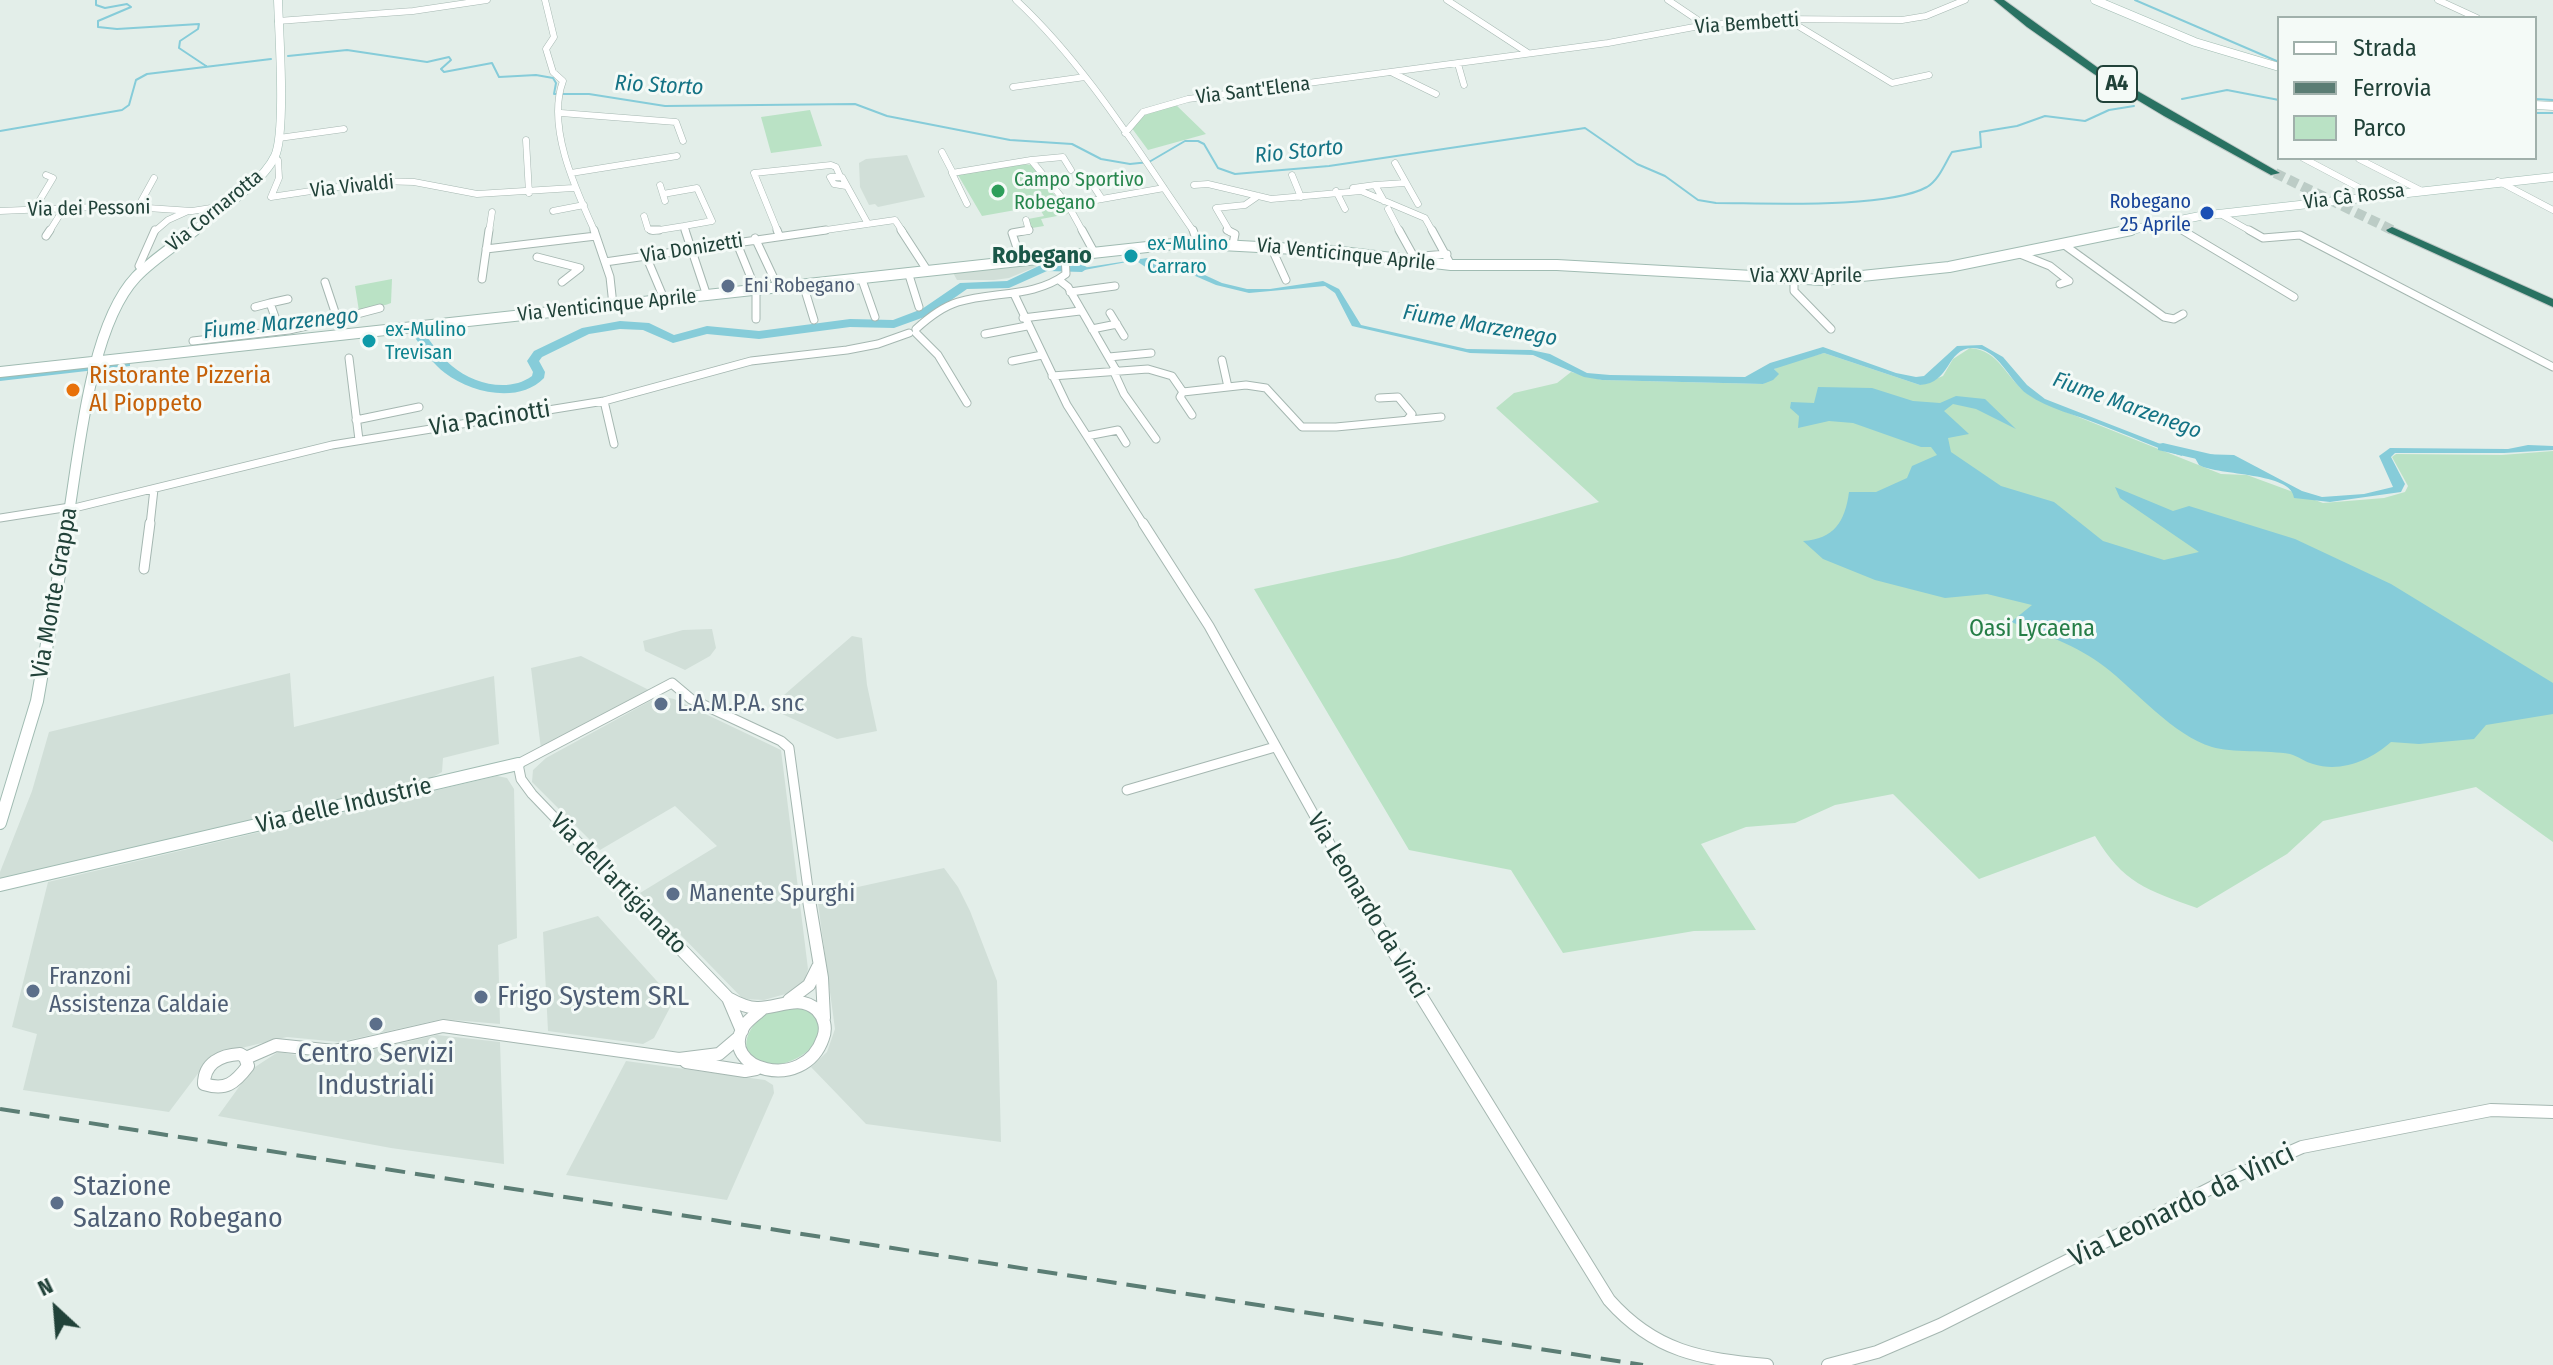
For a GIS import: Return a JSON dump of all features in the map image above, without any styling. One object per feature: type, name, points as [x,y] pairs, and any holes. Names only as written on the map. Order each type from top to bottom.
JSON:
[{"type":"highway","name":"A4","points":[[1998,0],[2094,70],[2275,173]]},
{"type":"highway","name":"A4","points":[[2013,0],[2068,42],[2134,84],[2288,170]]},
{"type":"highway","points":[[2553,292],[2398,228],[2553,303]]},
{"type":"main road","name":"Via Cornarotta","points":[[95,366],[113,308],[143,270],[259,178],[273,159],[279,138],[278,0]]},
{"type":"main road","points":[[2095,0],[2195,42],[2277,66]]},
{"type":"main road","name":"Via Cà Rossa","points":[[2156,224],[2373,195],[2553,177]]},
{"type":"main road","name":"Via XXV Aprile","points":[[1449,260],[1794,280],[1900,273],[2020,254],[2156,224]]},
{"type":"main road","name":"Via Venticinque Aprile","points":[[0,372],[95,366],[335,335],[1197,242],[1449,260]]},
{"type":"main road","name":"Via Monte Grappa","points":[[0,823],[37,701],[95,366]]},
{"type":"main road","name":"Via delle Industrie","points":[[0,885],[518,764]]},
{"type":"street","points":[[278,21],[413,11],[487,0]]},
{"type":"street","points":[[545,0],[554,37],[546,49],[553,72],[563,81],[559,95],[573,188],[584,205],[605,262],[614,293],[613,305]]},
{"type":"street","points":[[1016,0],[1050,33],[1085,77],[1147,161],[1197,236],[1197,242]]},
{"type":"street","points":[[1447,0],[1528,53]]},
{"type":"street","points":[[1668,0],[1705,25]]},
{"type":"street","name":"Via Bembetti","points":[[1528,53],[1608,43],[1705,25],[1787,19],[1902,20],[1926,16],[1965,0]]},
{"type":"street","points":[[2438,0],[2473,16]]},
{"type":"street","points":[[1787,19],[1892,83],[1929,75]]},
{"type":"street","name":"Via Sant'Elena","points":[[1125,133],[1134,118],[1160,105],[1528,53]]},
{"type":"street","points":[[1458,64],[1464,85]]},
{"type":"street","points":[[1393,73],[1436,94]]},
{"type":"street","points":[[1013,87],[1085,77]]},
{"type":"street","points":[[1897,82],[1908,88]]},
{"type":"street","points":[[561,113],[676,122],[683,141]]},
{"type":"street","points":[[279,138],[344,129]]},
{"type":"street","points":[[526,140],[529,193]]},
{"type":"street","points":[[942,152],[967,204]]},
{"type":"street","points":[[571,173],[677,156]]},
{"type":"street","points":[[953,173],[1063,157],[1071,170]]},
{"type":"street","name":"Via Vivaldi","points":[[273,159],[278,160],[281,166],[278,184],[271,197],[378,181],[414,182],[477,194],[573,188]]},
{"type":"street","points":[[1031,160],[1068,205],[1094,252]]},
{"type":"street","points":[[2307,160],[2373,195]]},
{"type":"street","points":[[2361,160],[2420,190]]},
{"type":"street","points":[[639,162],[641,173]]},
{"type":"street","points":[[1395,163],[1418,204]]},
{"type":"street","name":"Via Donizetti","points":[[779,235],[754,173],[836,167],[868,224]]},
{"type":"street","points":[[35,208],[53,178],[46,175]]},
{"type":"street","points":[[1292,175],[1301,197]]},
{"type":"street","points":[[138,207],[154,178]]},
{"type":"street","points":[[1102,199],[1092,184],[1112,181]]},
{"type":"street","points":[[2498,181],[2553,210]]},
{"type":"street","points":[[1336,193],[1336,189],[1405,183]]},
{"type":"street","points":[[1194,185],[1208,184],[1271,199],[1361,191],[1425,218],[1449,260]]},
{"type":"street","points":[[644,216],[648,229],[653,231],[712,221],[697,188],[664,197],[660,185]]},
{"type":"street","points":[[1375,185],[1384,201]]},
{"type":"street","points":[[1068,205],[1164,188]]},
{"type":"street","points":[[1336,193],[1345,209]]},
{"type":"street","points":[[1233,244],[1235,234],[1228,231],[1216,208],[1245,205],[1258,196]]},
{"type":"street","points":[[553,211],[584,205]]},
{"type":"street","name":"Via dei Pessoni","points":[[0,211],[138,207],[188,211],[224,206]]},
{"type":"street","points":[[46,236],[64,208]]},
{"type":"street","points":[[1388,209],[1414,257]]},
{"type":"street","name":"Via Cornarotta","points":[[143,270],[139,266],[149,236],[165,221],[188,211]]},
{"type":"street","points":[[482,279],[492,212]]},
{"type":"street","points":[[2220,214],[2263,238],[2300,235],[2553,367]]},
{"type":"street","name":"Via Donizetti","points":[[605,262],[895,220],[927,270]]},
{"type":"street","points":[[1021,260],[1012,233],[1029,231],[1026,220]]},
{"type":"street","points":[[2171,221],[2192,238],[2294,297]]},
{"type":"street","points":[[684,226],[707,296]]},
{"type":"street","points":[[486,249],[596,236]]},
{"type":"street","points":[[755,238],[778,287]]},
{"type":"street","points":[[736,241],[756,290],[756,319]]},
{"type":"street","points":[[2063,244],[2164,317],[2174,319],[2183,314]]},
{"type":"street","points":[[1271,247],[1286,280]]},
{"type":"street","points":[[2020,254],[2050,266],[2069,281],[2058,281],[2038,263]]},
{"type":"street","points":[[1065,255],[1066,269],[1059,280],[1070,292],[1112,364],[1124,394],[1156,439]]},
{"type":"street","points":[[646,256],[665,301]]},
{"type":"street","points":[[537,257],[580,268],[562,282]]},
{"type":"street","points":[[1389,258],[1449,260]]},
{"type":"street","points":[[908,272],[919,307]]},
{"type":"street","points":[[861,277],[875,317]]},
{"type":"street","name":"Via Pacinotti","points":[[0,518],[70,508],[359,440],[604,401],[751,361],[878,344],[914,332],[958,302],[1015,296],[1059,280]]},
{"type":"street","points":[[1794,280],[1794,291],[1831,329]]},
{"type":"street","points":[[325,282],[337,320],[335,335]]},
{"type":"street","points":[[803,284],[814,320]]},
{"type":"street","points":[[1070,292],[1115,286]]},
{"type":"street","name":"Via Leonardo da Vinci","points":[[1015,296],[1052,376],[1209,626],[1345,873],[1621,1315],[1641,1334],[1676,1350],[1767,1365]]},
{"type":"street","points":[[255,307],[288,299]]},
{"type":"street","points":[[270,303],[280,331]]},
{"type":"street","points":[[193,341],[280,331],[380,308]]},
{"type":"street","points":[[985,334],[1080,311]]},
{"type":"street","points":[[1110,313],[1124,336]]},
{"type":"street","points":[[1092,329],[1117,324]]},
{"type":"street","points":[[914,332],[932,347],[967,403]]},
{"type":"street","points":[[1052,376],[1151,353]]},
{"type":"street","points":[[1012,361],[1042,355]]},
{"type":"street","points":[[349,358],[359,440]]},
{"type":"street","points":[[1222,360],[1228,387]]},
{"type":"street","points":[[1098,363],[1155,369],[1171,375],[1183,392]]},
{"type":"street","points":[[1183,392],[1228,387],[1266,388],[1302,427],[1336,427],[1441,417]]},
{"type":"street","points":[[1183,392],[1180,397],[1192,415]]},
{"type":"street","points":[[1379,398],[1398,397],[1412,414],[1407,420]]},
{"type":"street","points":[[604,401],[614,444]]},
{"type":"street","points":[[356,420],[419,407]]},
{"type":"street","points":[[1087,436],[1118,430],[1126,443]]},
{"type":"street","points":[[144,569],[154,489]]},
{"type":"street","name":"Via delle Industrie","points":[[518,764],[533,759],[672,683],[691,699],[781,741],[789,748],[818,967]]},
{"type":"street","points":[[1127,790],[1275,747]]},
{"type":"street","name":"Via dell'artigianato","points":[[518,764],[521,779],[532,794],[728,998],[744,1006],[762,1009]]},
{"type":"street","points":[[679,1059],[707,1058],[719,1054],[741,1034],[751,1017],[804,990],[818,967]]},
{"type":"street","points":[[246,1058],[276,1045],[339,1050],[454,1026],[745,1071],[756,1069],[777,1073],[805,1063],[819,1048],[824,1037],[822,978],[818,967]]},
{"type":"street","name":"Via dell'artigianato","points":[[728,998],[741,1034],[741,1055],[756,1069]]},
{"type":"street","points":[[785,1002],[810,1005],[824,1018]]},
{"type":"street","name":"Via Leonardo da Vinci","points":[[1828,1365],[1877,1352],[1940,1325],[2218,1184],[2302,1147],[2491,1110],[2553,1112]]},
{"type":"shaded area","points":[[907,155],[925,197],[878,207],[869,205],[860,187],[859,163],[866,159]]},
{"type":"shaded area","points":[[1039,262],[1040,265],[1009,278],[994,280],[957,280],[952,271]]},
{"type":"shaded area","points":[[712,629],[716,648],[710,656],[685,670],[645,651],[643,641],[683,630]]},
{"type":"shaded area","points":[[852,636],[862,638],[867,685],[877,731],[837,739],[769,708]]},
{"type":"shaded area","points":[[581,656],[649,690],[541,749],[531,668]]},
{"type":"shaded area","points":[[290,673],[294,727],[494,676],[499,744],[443,758],[442,772],[431,778],[0,879],[32,791],[49,732]]},
{"type":"shaded area","points":[[664,697],[781,750],[808,969],[804,982],[789,993],[764,1000],[743,999],[640,893],[717,846],[675,806],[600,850],[532,782],[533,770],[546,758],[652,700]]},
{"type":"shaded area","points":[[497,776],[507,778],[514,789],[517,938],[498,945],[500,1024],[442,1019],[340,1042],[287,1037],[212,1055],[169,1112],[23,1090],[37,1034],[12,1027],[48,882]]},
{"type":"shaded area","points":[[944,868],[970,911],[997,981],[1001,1142],[866,1124],[811,1067],[827,1052],[835,1029],[817,896]]},
{"type":"shaded area","points":[[598,916],[674,1000],[654,1038],[643,1044],[548,1031],[543,932]]},
{"type":"shaded area","points":[[437,1035],[500,1042],[504,1164],[391,1148],[218,1116],[252,1069],[278,1052],[328,1060]]},
{"type":"shaded area","points":[[626,1061],[765,1080],[773,1085],[774,1093],[727,1200],[566,1175]]},
{"type":"green space","points":[[1175,104],[1206,134],[1148,150],[1131,127],[1145,115]]},
{"type":"green space","points":[[810,110],[822,146],[771,153],[761,117]]},
{"type":"green space","points":[[1021,164],[1033,165],[1068,214],[1041,219],[1044,226],[1032,228],[1028,219],[1044,216],[1038,206],[982,216],[958,175]]},
{"type":"green space","points":[[392,279],[391,303],[359,311],[355,286]]},
{"type":"green space","name":"Oasi Lycaena","points":[[1970,348],[1996,359],[2020,388],[2051,406],[2221,474],[2247,475],[2323,503],[2384,498],[2405,492],[2408,486],[2392,457],[2396,454],[2502,455],[2553,451],[2553,842],[2476,787],[2323,821],[2287,854],[2197,908],[2150,890],[2126,875],[2095,836],[1979,879],[1893,794],[1835,805],[1795,823],[1746,827],[1701,844],[1756,930],[1694,931],[1563,953],[1511,870],[1409,850],[1254,589],[1398,558],[1599,502],[1496,408],[1514,393],[1557,383],[1571,372],[1602,380],[1763,384],[1778,374],[1774,369],[1824,353],[1920,385],[1943,376],[1953,359]]},
{"type":"green space","points":[[791,1006],[809,1010],[818,1019],[821,1029],[818,1039],[810,1049],[786,1063],[773,1065],[752,1057],[746,1045],[755,1023],[770,1012]]},
{"type":"water","points":[[1147,258],[1183,265],[1222,283],[1247,289],[1270,289],[1323,281],[1339,289],[1361,325],[1467,349],[1531,350],[1550,354],[1587,373],[1745,377],[1770,363],[1823,347],[1916,377],[1924,376],[1957,346],[1982,345],[2003,357],[2027,385],[2045,399],[2181,452],[2182,456],[2035,399],[1996,359],[1981,349],[1972,348],[1957,354],[1938,379],[1920,385],[1824,353],[1774,369],[1779,374],[1763,384],[1602,380],[1584,377],[1533,355],[1470,353],[1352,326],[1335,293],[1325,286],[1249,293],[1216,285],[1179,269],[1147,268],[1138,262],[1069,270]]},
{"type":"water","points":[[1818,387],[1872,388],[1913,401],[1940,403],[1956,396],[1985,399],[2016,429],[1976,409],[1953,404],[1944,411],[1969,434],[1948,438],[1951,452],[2001,486],[2054,502],[2103,541],[2164,560],[2199,552],[2120,498],[2115,487],[2173,511],[2189,506],[2295,539],[2391,584],[2553,683],[2553,714],[2486,725],[2474,739],[2419,744],[2391,742],[2365,759],[2334,767],[2313,764],[2290,754],[2220,749],[2198,741],[2169,723],[2083,652],[2011,622],[2032,605],[1987,594],[1945,598],[1875,580],[1823,559],[1803,541],[1823,537],[1836,527],[1849,492],[1876,492],[1907,478],[1912,466],[1937,455],[1931,447],[1921,447],[1853,423],[1829,421],[1798,428],[1799,416],[1790,408],[1791,402],[1814,403]]},
{"type":"water","points":[[2528,445],[2553,446],[2553,450],[2395,453],[2391,457],[2405,484],[2401,492],[2330,502],[2294,498],[2281,483],[2209,469],[2199,465],[2195,458],[2199,454],[2234,455],[2302,491],[2322,497],[2364,494],[2393,487],[2379,456],[2390,448],[2508,449]]},
{"type":"waterway","points":[[96,0],[96,5],[105,8],[127,4],[131,7],[98,21],[98,27],[117,29],[199,24],[198,29],[180,41],[179,48],[206,66]]},
{"type":"waterway","points":[[2135,0],[2277,61]]},
{"type":"waterway","name":"Rio Storto","points":[[288,56],[347,50],[427,62],[449,57],[451,60],[441,69],[444,72],[492,63],[499,77],[536,75],[553,78],[556,83],[554,94],[589,94],[665,106],[855,104],[887,116],[1010,140],[1072,144],[1101,159],[1130,164],[1149,162],[1185,141],[1198,141],[1204,144],[1218,168],[1235,174],[1329,166],[1585,128],[1637,164],[1665,176],[1698,200],[1716,203],[1856,202],[1908,194],[1931,184],[1952,152],[1981,147],[1980,132],[2017,126],[2045,116],[2085,121],[2109,110],[2134,106]]},
{"type":"waterway","name":"Rio Storto","points":[[0,131],[122,110],[129,105],[136,80],[147,74],[271,59]]},
{"type":"waterway","name":"Rio Storto","points":[[2182,99],[2227,90],[2277,100]]},
{"type":"waterway","points":[[2537,99],[2553,100]]},
{"type":"waterway","name":"Rio Storto","points":[[2537,113],[2553,113]]},
{"type":"waterway","name":"Fiume Marzenego","points":[[422,339],[453,373],[496,389],[519,388],[538,378],[539,372],[533,361],[538,354],[586,331],[620,325],[645,326],[673,339],[707,330],[759,335],[850,323],[894,324],[926,312],[964,286],[1009,284],[1045,267],[1082,268]]},
{"type":"waterway","name":"Fiume Marzenego","points":[[0,377],[126,363]]},
{"type":"waterway","name":"Fiume Marzenego","points":[[2163,447],[2214,459]]},
{"type":"tunnel","points":[[2275,173],[2392,230]]},
{"type":"railway","points":[[0,1109],[1643,1365]]},
{"type":"place","name":"Campo Sportivo Robegano","points":[[998,191]]},
{"type":"place","name":"Robegano 25 Aprile","points":[[2207,213]]},
{"type":"place","name":"ex-Mulino Carraro","points":[[1131,256]]},
{"type":"place","name":"Eni Robegano","points":[[728,286]]},
{"type":"place","name":"ex-Mulino Trevisan","points":[[369,341]]},
{"type":"place","name":"Ristorante Pizzeria Al Pioppeto","points":[[73,390]]},
{"type":"place","name":"L.A.M.P.A. snc","points":[[661,704]]},
{"type":"place","name":"Manente Spurghi","points":[[673,894]]},
{"type":"place","name":"Franzoni Assistenza Caldaie","points":[[33,991]]},
{"type":"place","name":"Frigo System SRL","points":[[481,997]]},
{"type":"place","name":"Centro Servizi Industriali","points":[[376,1024]]},
{"type":"place","name":"Stazione Salzano Robegano","points":[[57,1203]]},
{"type":"district","name":"Robegano","points":[[1042,256]]}]
